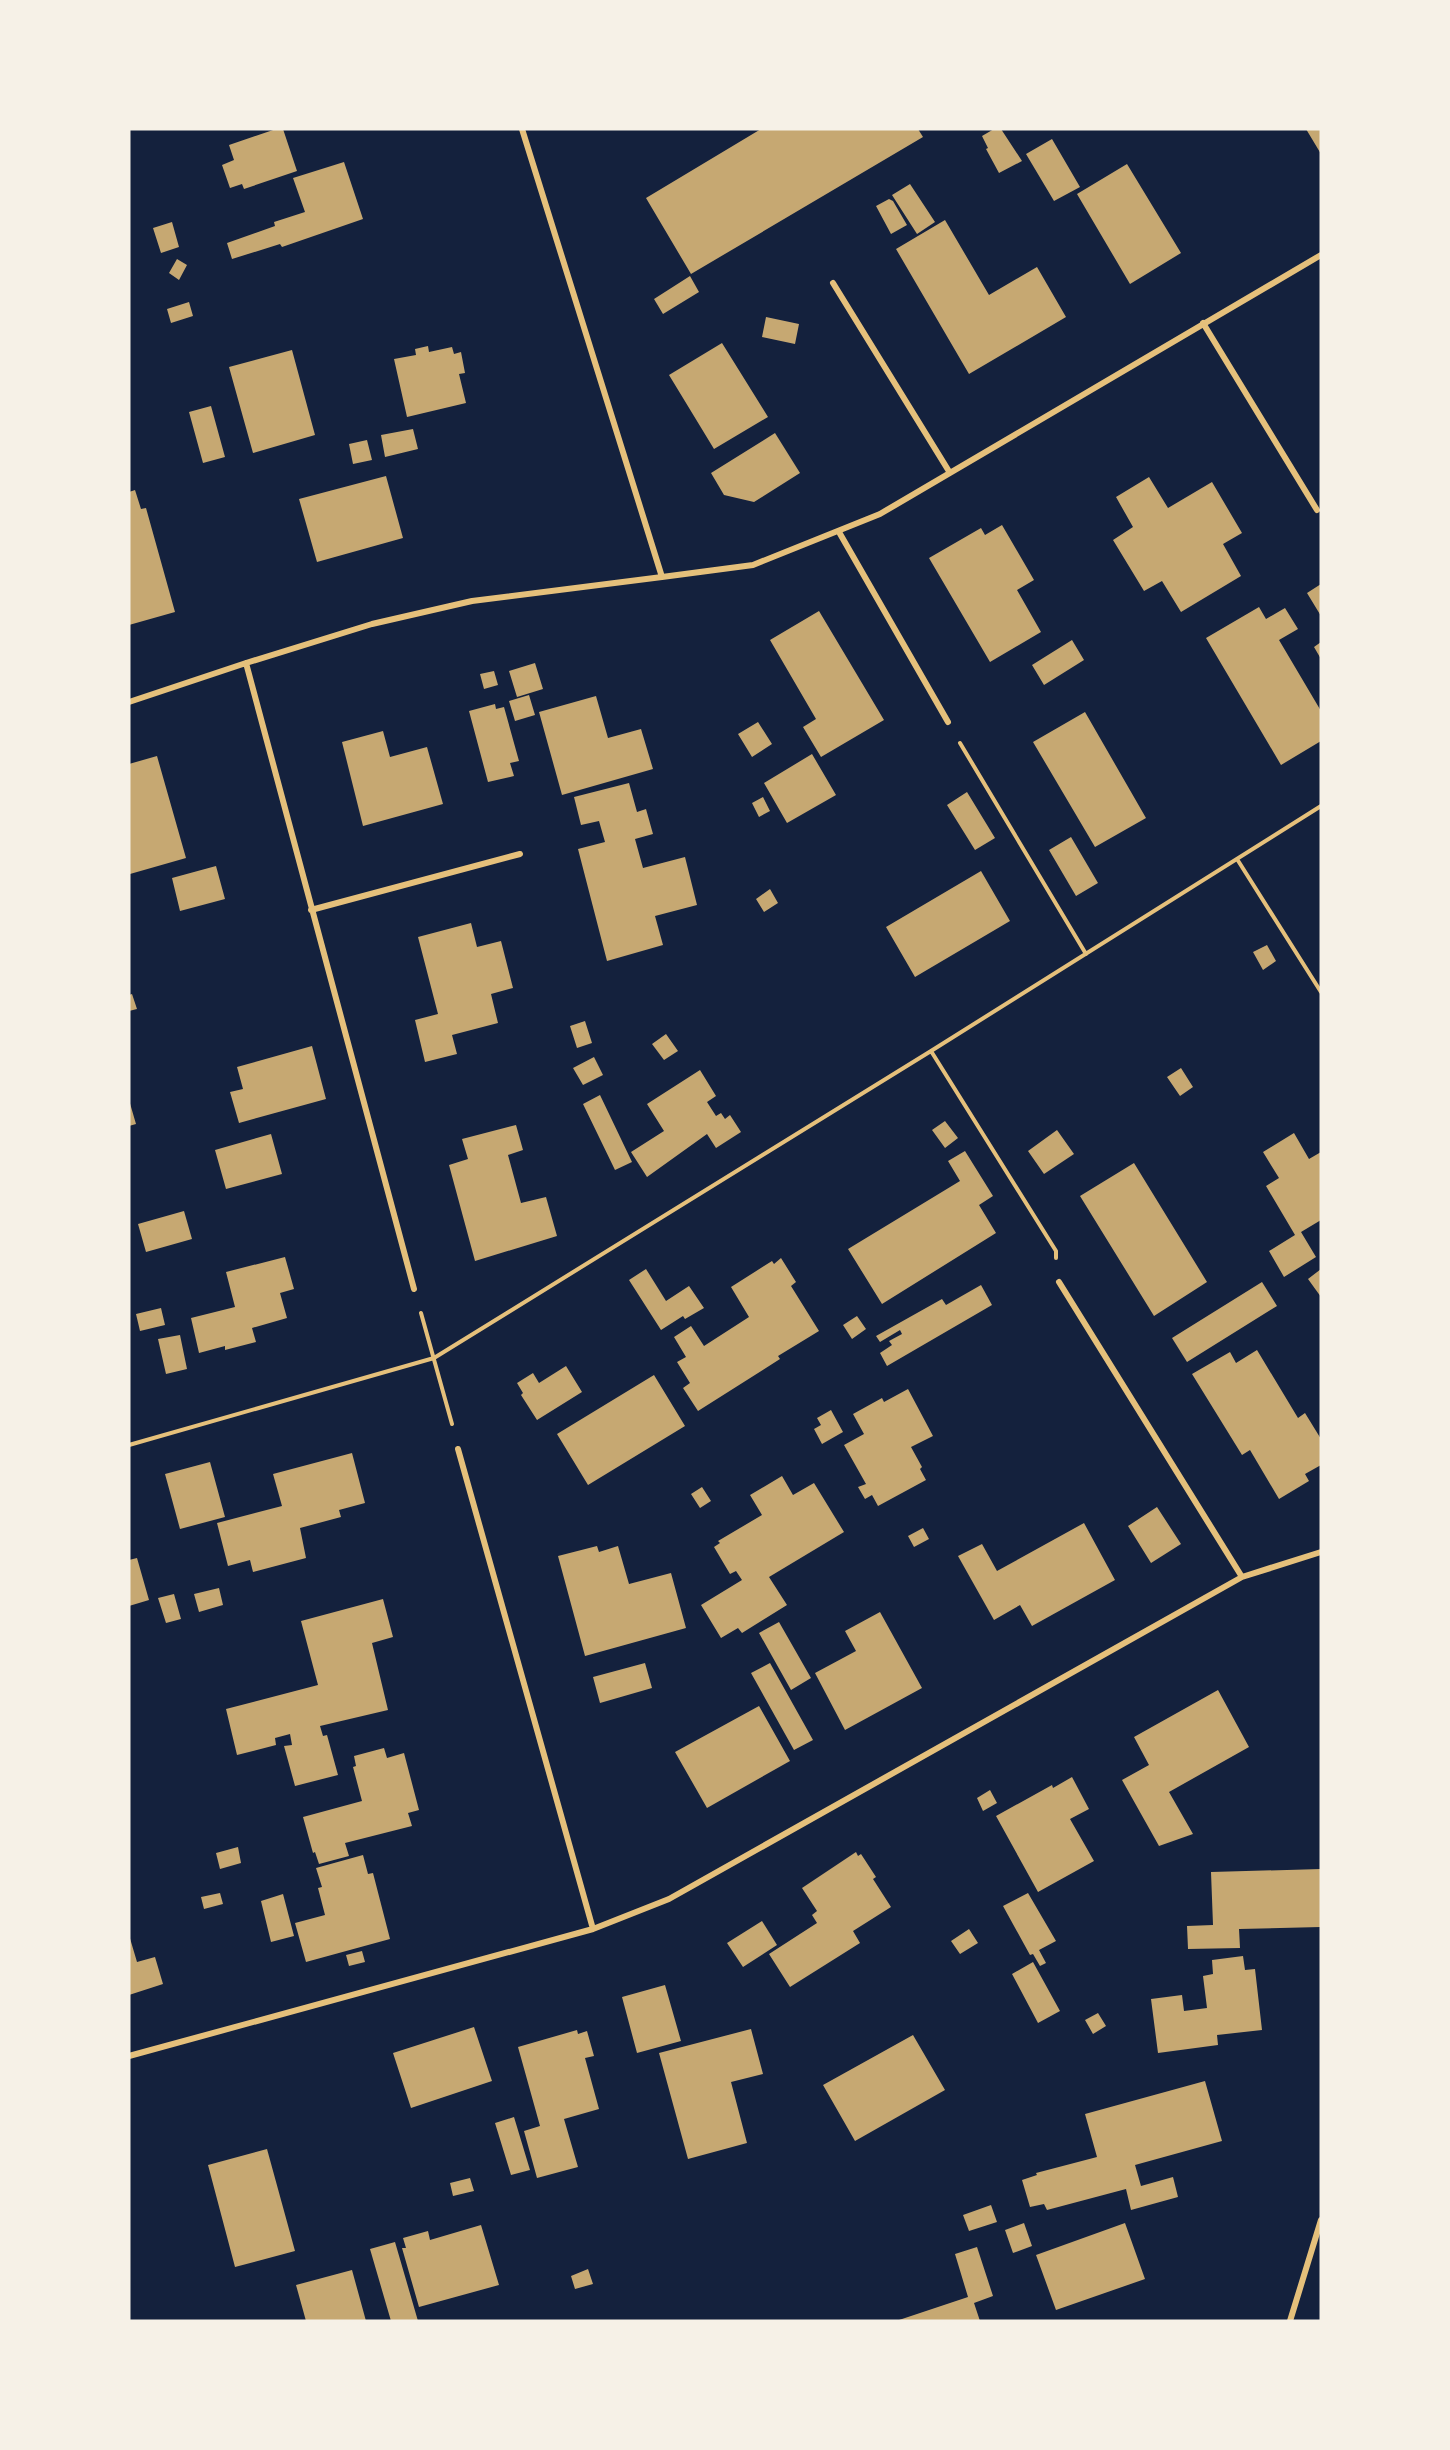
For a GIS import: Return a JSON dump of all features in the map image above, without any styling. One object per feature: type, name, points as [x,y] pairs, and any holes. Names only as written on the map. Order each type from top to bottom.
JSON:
[{"type":"street","points":[[522,129],[662,577]]},
{"type":"street","points":[[129,702],[372,624],[472,601],[753,565],[880,514],[1321,255]]},
{"type":"street","points":[[833,283],[950,473]]},
{"type":"street","points":[[1203,323],[1317,510]]},
{"type":"street","points":[[839,532],[948,722]]},
{"type":"street","points":[[246,663],[414,1289]]},
{"type":"street","points":[[311,910],[520,854]]},
{"type":"street","points":[[1059,1282],[1242,1577]]},
{"type":"street","points":[[459,1449],[593,1929]]},
{"type":"street","points":[[129,2056],[593,1929],[669,1899],[1242,1577],[1321,1552]]},
{"type":"street","points":[[1290,2321],[1321,2220]]},
{"type":"path","points":[[948,722],[1086,954]]},
{"type":"path","points":[[129,1445],[434,1358],[931,1051],[1321,806]]},
{"type":"path","points":[[1237,859],[1321,992]]},
{"type":"path","points":[[931,1051],[1056,1251],[1059,1282]]},
{"type":"path","points":[[414,1289],[459,1449]]},
{"type":"building","points":[[276,129],[283,129],[297,171],[244,189],[242,184],[230,188],[222,165],[234,160],[229,145]]},
{"type":"building","points":[[761,129],[918,129],[923,137],[691,274],[646,198]]},
{"type":"building","points":[[994,129],[1001,129],[1022,161],[999,173],[982,136]]},
{"type":"building","points":[[1306,129],[1321,129],[1321,154]]},
{"type":"building","points":[[1052,139],[1080,187],[1054,201],[1026,154]]},
{"type":"building","points":[[344,162],[363,219],[282,247],[280,244],[232,259],[227,243],[275,226],[274,222],[305,212],[293,178]]},
{"type":"building","points":[[1127,164],[1181,253],[1130,284],[1077,194]]},
{"type":"building","points":[[910,184],[935,222],[917,234],[892,195]]},
{"type":"building","points":[[889,199],[893,201],[907,225],[891,234],[876,206]]},
{"type":"building","points":[[945,220],[989,295],[1037,267],[1066,317],[969,374],[896,249]]},
{"type":"building","points":[[172,222],[179,247],[161,253],[153,228]]},
{"type":"building","points":[[177,259],[187,265],[179,280],[169,273]]},
{"type":"building","points":[[690,276],[699,292],[663,314],[654,299]]},
{"type":"building","points":[[189,302],[193,316],[171,323],[167,309]]},
{"type":"building","points":[[766,317],[799,324],[795,344],[762,337]]},
{"type":"building","points":[[722,343],[768,417],[714,449],[669,375]]},
{"type":"building","points":[[428,346],[429,352],[452,347],[454,354],[461,352],[465,373],[459,374],[466,403],[407,417],[394,359],[416,355],[415,349]]},
{"type":"building","points":[[292,350],[315,435],[253,453],[229,367]]},
{"type":"building","points":[[211,406],[225,457],[203,463],[189,412]]},
{"type":"building","points":[[413,429],[418,449],[385,457],[381,435]]},
{"type":"building","points":[[775,433],[800,473],[754,502],[724,495],[711,473]]},
{"type":"building","points":[[367,440],[372,460],[353,464],[349,444]]},
{"type":"building","points":[[386,476],[403,538],[317,562],[299,499]]},
{"type":"building","points":[[1149,477],[1168,508],[1212,482],[1242,533],[1223,544],[1241,576],[1181,612],[1162,581],[1144,591],[1113,540],[1133,527],[1116,497]]},
{"type":"building","points":[[135,490],[141,509],[146,508],[175,612],[129,625],[129,492]]},
{"type":"building","points":[[1002,525],[1034,580],[1017,590],[1041,632],[990,662],[929,558],[981,528],[985,535]]},
{"type":"building","points":[[1321,584],[1321,616],[1307,593]]},
{"type":"building","points":[[1259,607],[1266,619],[1285,608],[1298,629],[1279,640],[1321,711],[1321,741],[1281,765],[1206,638]]},
{"type":"building","points":[[819,611],[884,720],[821,757],[803,727],[816,719],[770,640]]},
{"type":"building","points":[[1072,640],[1084,660],[1044,685],[1032,665]]},
{"type":"building","points":[[1321,642],[1321,659],[1314,647]]},
{"type":"building","points":[[535,663],[543,689],[517,697],[509,671]]},
{"type":"building","points":[[494,671],[498,685],[484,689],[480,674]]},
{"type":"building","points":[[529,695],[535,715],[515,721],[509,701]]},
{"type":"building","points":[[596,696],[608,738],[641,729],[653,769],[562,795],[539,712]]},
{"type":"building","points":[[495,704],[496,709],[504,707],[519,761],[510,763],[514,776],[488,782],[469,711]]},
{"type":"building","points":[[1085,712],[1146,818],[1095,847],[1033,742]]},
{"type":"building","points":[[758,722],[772,744],[752,757],[738,734]]},
{"type":"building","points":[[383,731],[390,757],[427,747],[443,804],[363,826],[342,742]]},
{"type":"building","points":[[812,754],[836,795],[787,823],[764,783]]},
{"type":"building","points":[[157,756],[186,858],[130,874],[129,764]]},
{"type":"building","points":[[629,783],[637,812],[646,809],[653,834],[635,839],[643,868],[685,857],[697,905],[655,916],[663,945],[607,961],[578,849],[605,842],[599,821],[581,825],[574,797]]},
{"type":"building","points":[[967,792],[995,838],[975,850],[947,805]]},
{"type":"building","points":[[763,797],[770,811],[759,817],[752,803]]},
{"type":"building","points":[[1071,837],[1098,883],[1076,896],[1049,850]]},
{"type":"building","points":[[216,866],[225,899],[180,911],[172,878]]},
{"type":"building","points":[[981,871],[1010,921],[915,977],[886,927]]},
{"type":"building","points":[[770,889],[778,903],[764,912],[756,899]]},
{"type":"building","points":[[471,923],[477,947],[501,941],[513,988],[491,994],[498,1023],[452,1035],[457,1054],[425,1062],[415,1020],[438,1014],[418,937]]},
{"type":"building","points":[[1267,945],[1276,961],[1263,970],[1253,952]]},
{"type":"building","points":[[132,994],[137,1009],[129,1011],[129,995]]},
{"type":"building","points":[[585,1021],[592,1043],[577,1048],[570,1026]]},
{"type":"building","points":[[666,1034],[678,1051],[664,1060],[652,1044]]},
{"type":"building","points":[[312,1046],[326,1099],[239,1123],[230,1092],[243,1089],[237,1067]]},
{"type":"building","points":[[594,1057],[603,1075],[583,1085],[573,1068]]},
{"type":"building","points":[[1181,1068],[1193,1087],[1180,1096],[1167,1077]]},
{"type":"building","points":[[700,1070],[716,1096],[707,1102],[716,1116],[721,1113],[725,1119],[730,1115],[741,1132],[716,1148],[707,1134],[647,1177],[631,1152],[664,1131],[647,1104]]},
{"type":"building","points":[[600,1095],[632,1162],[615,1170],[583,1104]]},
{"type":"building","points":[[129,1100],[136,1124],[129,1126]]},
{"type":"building","points":[[945,1121],[958,1138],[945,1148],[932,1130]]},
{"type":"building","points":[[516,1125],[523,1150],[508,1155],[521,1203],[546,1197],[557,1236],[475,1261],[449,1165],[468,1159],[462,1139]]},
{"type":"building","points":[[1057,1130],[1074,1154],[1044,1174],[1028,1151]]},
{"type":"building","points":[[1294,1133],[1309,1159],[1321,1152],[1321,1220],[1301,1232],[1316,1257],[1284,1277],[1269,1251],[1295,1235],[1266,1186],[1279,1178],[1263,1152]]},
{"type":"building","points":[[271,1134],[282,1174],[226,1189],[215,1150]]},
{"type":"building","points":[[965,1151],[993,1196],[979,1205],[996,1233],[882,1304],[848,1249],[960,1181],[948,1161]]},
{"type":"building","points":[[1134,1163],[1207,1282],[1154,1316],[1080,1196]]},
{"type":"building","points":[[184,1211],[192,1239],[146,1252],[138,1224]]},
{"type":"building","points":[[285,1257],[294,1289],[280,1293],[287,1318],[252,1328],[256,1342],[225,1350],[225,1346],[199,1353],[191,1318],[235,1307],[226,1272]]},
{"type":"building","points":[[781,1258],[796,1282],[791,1286],[819,1331],[778,1356],[780,1359],[698,1411],[683,1388],[690,1383],[677,1362],[686,1357],[674,1337],[691,1326],[704,1346],[749,1317],[731,1287],[772,1261],[774,1264]]},
{"type":"building","points":[[646,1269],[666,1301],[689,1286],[704,1308],[685,1319],[683,1316],[661,1330],[629,1280]]},
{"type":"building","points":[[1321,1269],[1321,1297],[1308,1279]]},
{"type":"building","points":[[1262,1282],[1277,1306],[1187,1362],[1172,1338]]},
{"type":"building","points":[[981,1285],[992,1305],[887,1366],[880,1353],[892,1345],[889,1341],[902,1334],[900,1330],[880,1342],[876,1336],[942,1299],[946,1305]]},
{"type":"building","points":[[161,1308],[165,1325],[140,1331],[136,1314]]},
{"type":"building","points":[[857,1316],[866,1329],[852,1339],[843,1325]]},
{"type":"building","points":[[180,1335],[187,1369],[166,1374],[158,1339]]},
{"type":"building","points":[[1257,1350],[1298,1418],[1305,1413],[1321,1439],[1321,1465],[1305,1474],[1309,1481],[1279,1499],[1250,1450],[1242,1455],[1192,1374],[1230,1352],[1236,1363]]},
{"type":"building","points":[[566,1366],[582,1392],[537,1420],[521,1395],[523,1393],[517,1383],[533,1373],[539,1383]]},
{"type":"building","points":[[654,1375],[685,1426],[588,1485],[557,1434]]},
{"type":"building","points":[[908,1389],[933,1436],[911,1447],[926,1480],[878,1506],[872,1495],[865,1499],[858,1487],[866,1484],[844,1445],[864,1434],[853,1414],[882,1398],[884,1402]]},
{"type":"building","points":[[831,1410],[843,1432],[822,1444],[814,1429],[821,1425],[817,1418]]},
{"type":"building","points":[[352,1453],[365,1503],[339,1510],[341,1517],[300,1528],[306,1558],[253,1572],[250,1560],[228,1566],[217,1523],[282,1506],[273,1474]]},
{"type":"building","points":[[210,1462],[225,1517],[180,1529],[165,1474]]},
{"type":"building","points":[[782,1476],[793,1495],[814,1483],[844,1532],[769,1577],[787,1605],[742,1633],[738,1628],[721,1638],[701,1605],[742,1580],[736,1571],[730,1574],[714,1547],[720,1543],[718,1541],[762,1515],[750,1495]]},
{"type":"building","points":[[702,1487],[711,1501],[700,1508],[691,1494]]},
{"type":"building","points":[[1157,1507],[1181,1544],[1151,1563],[1128,1526]]},
{"type":"building","points":[[1084,1523],[1115,1580],[1032,1626],[1020,1605],[994,1620],[958,1556],[982,1544],[997,1571]]},
{"type":"building","points":[[923,1528],[929,1539],[914,1547],[908,1536]]},
{"type":"building","points":[[597,1546],[599,1552],[618,1546],[629,1584],[671,1573],[686,1628],[585,1656],[558,1556]]},
{"type":"building","points":[[137,1558],[149,1600],[129,1606],[129,1560]]},
{"type":"building","points":[[219,1588],[223,1605],[199,1612],[194,1594]]},
{"type":"building","points":[[174,1594],[181,1619],[166,1623],[158,1598]]},
{"type":"building","points":[[383,1599],[393,1637],[372,1643],[388,1710],[320,1726],[323,1736],[327,1735],[338,1775],[295,1786],[284,1746],[292,1745],[290,1734],[275,1738],[276,1745],[237,1755],[226,1709],[318,1685],[301,1621]]},
{"type":"building","points":[[880,1612],[922,1688],[845,1730],[815,1673],[856,1651],[845,1631]]},
{"type":"building","points":[[779,1622],[811,1678],[791,1690],[759,1633]]},
{"type":"building","points":[[645,1663],[652,1688],[600,1703],[593,1677]]},
{"type":"building","points":[[770,1663],[813,1740],[794,1750],[751,1673]]},
{"type":"building","points":[[1218,1690],[1249,1747],[1169,1792],[1193,1834],[1159,1846],[1122,1780],[1149,1765],[1134,1737]]},
{"type":"building","points":[[759,1706],[790,1761],[707,1808],[675,1752]]},
{"type":"building","points":[[384,1748],[387,1758],[404,1753],[419,1810],[408,1813],[412,1826],[345,1843],[349,1856],[319,1864],[315,1852],[313,1853],[303,1817],[362,1801],[353,1767],[356,1766],[354,1756]]},
{"type":"building","points":[[1072,1777],[1089,1809],[1070,1819],[1094,1861],[1038,1892],[996,1816],[1052,1785],[1053,1788]]},
{"type":"building","points":[[990,1790],[997,1803],[983,1811],[977,1798]]},
{"type":"building","points":[[238,1847],[241,1863],[220,1869],[216,1853]]},
{"type":"building","points":[[856,1852],[858,1856],[861,1854],[876,1877],[873,1879],[891,1907],[853,1931],[860,1943],[790,1987],[769,1954],[817,1923],[812,1915],[817,1911],[802,1888]]},
{"type":"building","points":[[363,1855],[368,1874],[373,1873],[390,1939],[306,1962],[295,1923],[325,1915],[318,1888],[322,1887],[316,1868]]},
{"type":"building","points":[[1321,1869],[1321,1927],[1239,1929],[1240,1948],[1188,1949],[1187,1926],[1213,1925],[1211,1872]]},
{"type":"building","points":[[220,1893],[223,1904],[204,1909],[201,1897]]},
{"type":"building","points":[[1028,1893],[1056,1941],[1039,1950],[1046,1963],[1040,1966],[1033,1954],[1030,1955],[1003,1906]]},
{"type":"building","points":[[283,1894],[294,1936],[271,1942],[261,1901]]},
{"type":"building","points":[[762,1921],[777,1945],[743,1967],[727,1943]]},
{"type":"building","points":[[969,1929],[978,1943],[960,1954],[951,1941]]},
{"type":"building","points":[[129,1935],[137,1962],[155,1957],[163,1984],[129,1995]]},
{"type":"building","points":[[362,1951],[365,1962],[349,1966],[346,1955]]},
{"type":"building","points":[[1243,1956],[1245,1970],[1255,1969],[1262,2030],[1217,2035],[1218,2045],[1158,2053],[1151,1999],[1182,1995],[1184,2011],[1207,2008],[1203,1976],[1213,1974],[1212,1960]]},
{"type":"building","points":[[1033,1962],[1060,2011],[1038,2023],[1012,1974]]},
{"type":"building","points":[[665,1985],[681,2041],[637,2053],[622,1997]]},
{"type":"building","points":[[1098,2013],[1106,2026],[1093,2034],[1085,2020]]},
{"type":"building","points":[[474,2027],[492,2081],[411,2108],[393,2053]]},
{"type":"building","points":[[751,2029],[763,2074],[731,2082],[747,2143],[688,2159],[659,2053]]},
{"type":"building","points":[[577,2030],[578,2034],[587,2031],[594,2056],[585,2058],[599,2109],[564,2119],[578,2167],[537,2178],[524,2131],[540,2126],[518,2047]]},
{"type":"building","points":[[913,2035],[945,2090],[855,2141],[823,2085]]},
{"type":"building","points":[[1205,2081],[1222,2141],[1135,2165],[1141,2186],[1173,2177],[1178,2197],[1131,2210],[1126,2189],[1047,2210],[1044,2204],[1030,2207],[1022,2180],[1037,2175],[1036,2173],[1097,2157],[1085,2114]]},
{"type":"building","points":[[514,2117],[530,2170],[511,2175],[495,2123]]},
{"type":"building","points":[[267,2149],[295,2251],[235,2267],[208,2165]]},
{"type":"building","points":[[470,2178],[474,2191],[453,2196],[450,2183]]},
{"type":"building","points":[[991,2205],[997,2222],[969,2231],[963,2215]]},
{"type":"building","points":[[1024,2223],[1032,2246],[1013,2253],[1005,2230]]},
{"type":"building","points":[[1125,2223],[1145,2279],[1056,2310],[1036,2255]]},
{"type":"building","points":[[481,2225],[499,2285],[419,2307],[402,2248],[406,2248],[403,2238],[428,2231],[430,2240]]},
{"type":"building","points":[[395,2242],[418,2321],[391,2321],[370,2249]]},
{"type":"building","points":[[977,2247],[993,2296],[974,2303],[980,2321],[896,2321],[968,2297],[955,2254]]},
{"type":"building","points":[[588,2269],[593,2284],[575,2289],[571,2276]]},
{"type":"building","points":[[352,2270],[366,2321],[306,2321],[296,2285]]}]
